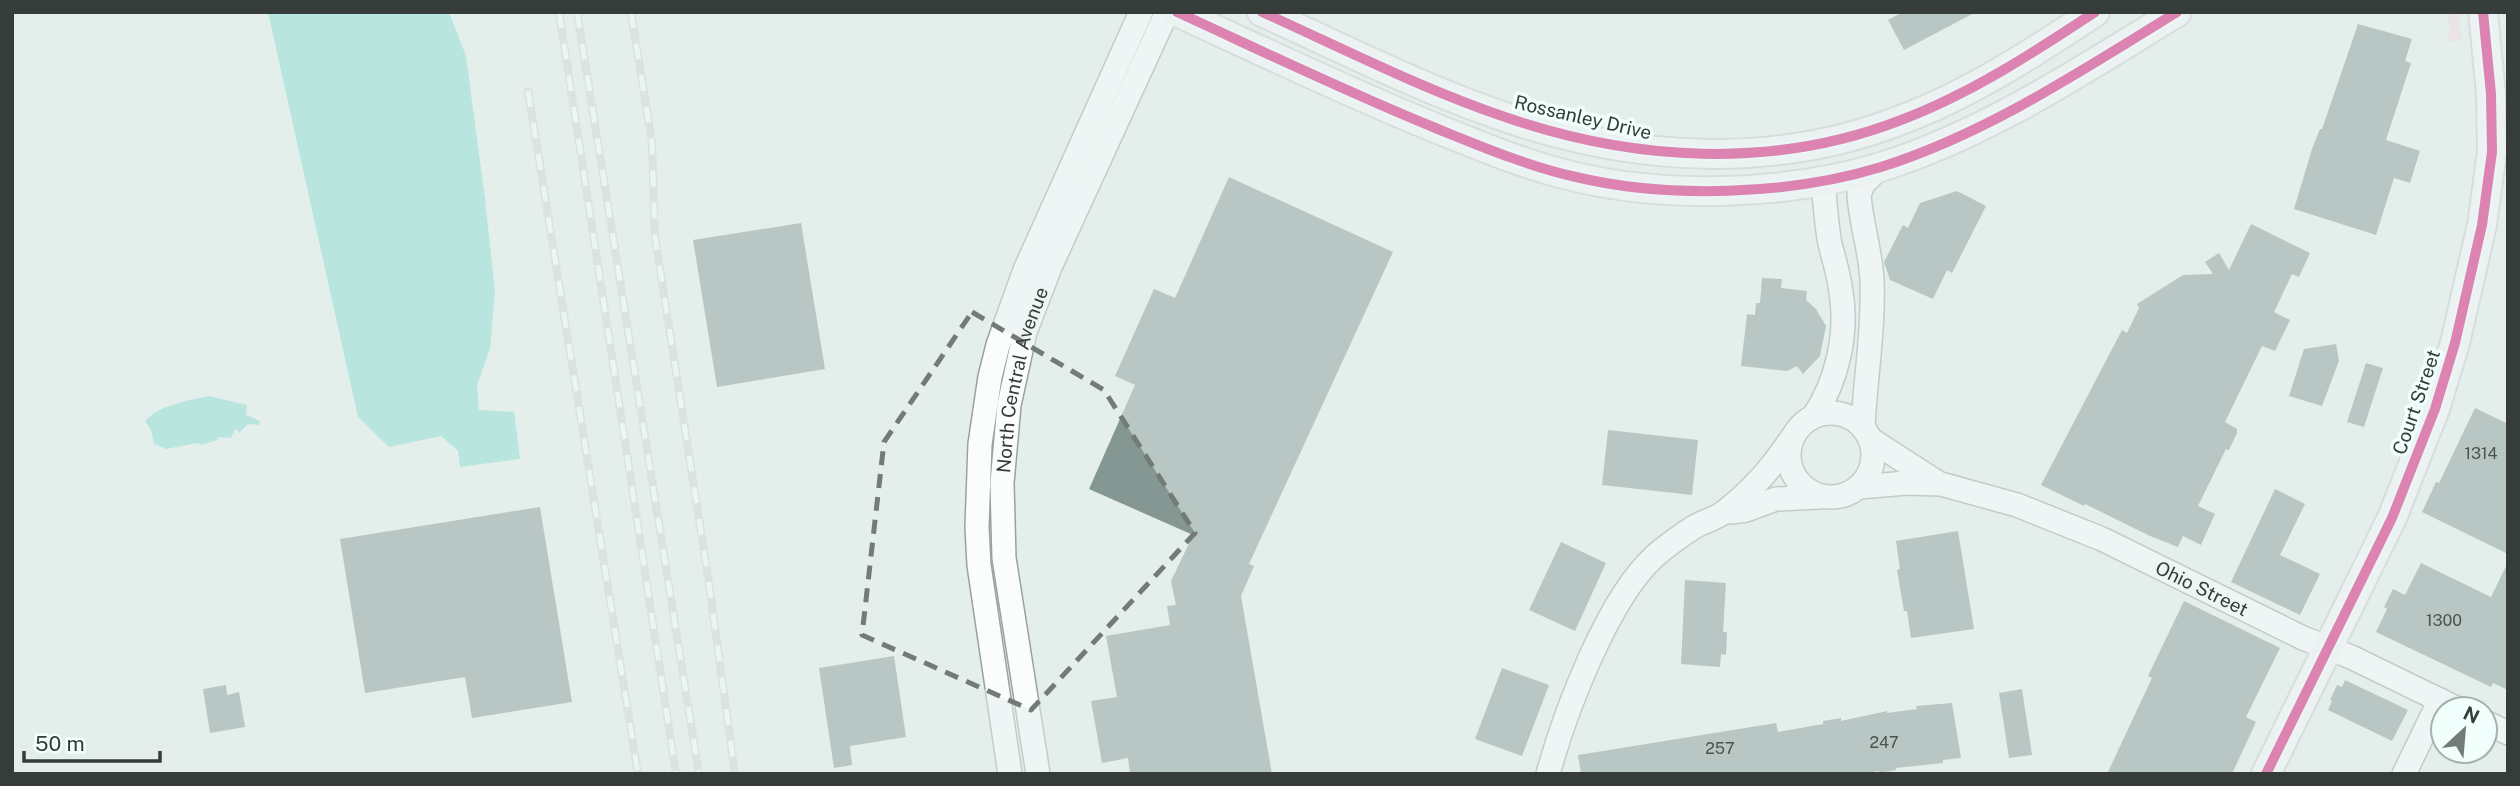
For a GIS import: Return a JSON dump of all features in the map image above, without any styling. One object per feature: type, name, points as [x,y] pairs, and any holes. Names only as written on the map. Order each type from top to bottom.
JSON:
[{"type":"main road","points":[[1177,12],[1399,113],[1488,150],[1577,178],[1687,191],[1740,191],[1823,180],[1880,167],[1938,145],[2021,104],[2177,12]]},
{"type":"main road","name":"Rossanley Drive","points":[[1262,12],[1459,100],[1507,118],[1606,145],[1657,153],[1717,154],[1791,149],[1846,138],[1899,121],[1947,101],[1994,76],[2095,12]]},
{"type":"main road","name":"Court Street","points":[[2266,774],[2392,518],[2434,410],[2455,343],[2482,225],[2492,152],[2491,94],[2483,12]]},
{"type":"main road","points":[[1823,180],[1830,164],[1837,159],[1900,141],[1947,101]]},
{"type":"street","name":"North Central Avenue","points":[[1010,774],[979,565],[978,484],[980,444],[987,398],[998,345],[1025,270],[1141,12]]},
{"type":"street","name":"North Central Avenue","points":[[1038,774],[1004,558],[1002,482],[1010,394],[1025,332],[1050,267],[1167,12]]},
{"type":"street","points":[[1721,514],[1746,510],[1776,499],[1794,496],[1839,497],[1859,487],[1868,477],[1873,452],[1867,434],[1866,371],[1873,324],[1872,278],[1859,195],[1863,184],[1880,167]]},
{"type":"street","points":[[1548,774],[1557,741],[1586,670],[1633,581],[1655,556],[1696,527],[1721,514],[1758,484],[1797,430],[1814,416],[1824,402],[1837,366],[1842,294],[1830,243],[1823,180]]},
{"type":"street","points":[[1814,416],[1841,414],[1853,419],[1867,434]]},
{"type":"street","name":"Ohio Street","points":[[1867,434],[1941,484]]},
{"type":"street","points":[[1791,439],[1789,461],[1798,482],[1806,490],[1827,498]]},
{"type":"street","name":"Ohio Street","points":[[1859,487],[1907,483],[1941,484],[2017,505],[2102,539],[2304,638],[2329,647],[2429,695]]},
{"type":"street","points":[[2404,774],[2429,736]]},
{"type":"highlighted area","points":[[972,312],[1104,390],[1195,533],[1031,710],[862,635],[884,442]]},
{"type":"shaded area","points":[[268,12],[449,12],[466,56],[495,291],[490,349],[477,385],[479,410],[514,412],[520,459],[460,467],[458,451],[441,436],[389,447],[358,417]]},
{"type":"shaded area","points":[[2447,12],[2459,12],[2462,40],[2445,42],[2450,33]]},
{"type":"shaded area","points":[[209,396],[247,405],[246,415],[260,421],[259,425],[248,424],[239,433],[235,430],[231,438],[219,437],[202,445],[198,443],[166,449],[154,444],[151,430],[145,421],[151,415],[175,404]]},
{"type":"building","points":[[1903,12],[1976,12],[1904,50],[1888,20]]},
{"type":"building","points":[[2358,24],[2412,39],[2405,61],[2411,63],[2386,140],[2420,151],[2410,183],[2394,178],[2376,235],[2294,209],[2312,149],[2322,129]]},
{"type":"building","points":[[1229,177],[1393,252],[1249,564],[1254,566],[1241,596],[1272,774],[1130,774],[1128,758],[1102,763],[1091,701],[1117,697],[1106,636],[1170,625],[1167,606],[1176,605],[1171,581],[1193,535],[1089,489],[1135,385],[1115,376],[1154,289],[1175,298]]},
{"type":"building","points":[[1957,191],[1986,206],[1952,273],[1947,270],[1933,299],[1890,280],[1884,262],[1903,225],[1908,228],[1920,203]]},
{"type":"building","points":[[801,223],[825,369],[717,387],[693,240]]},
{"type":"building","points":[[2251,224],[2310,253],[2299,277],[2292,274],[2274,312],[2290,320],[2275,351],[2262,346],[2225,422],[2237,429],[2237,433],[2229,450],[2226,449],[2198,506],[2215,514],[2201,545],[2183,536],[2178,547],[2041,485],[2122,330],[2127,333],[2139,308],[2137,304],[2183,275],[2213,274],[2205,262],[2219,253],[2229,270]]},
{"type":"building","points":[[1762,278],[1782,279],[1781,288],[1807,291],[1806,300],[1816,309],[1826,326],[1820,356],[1803,374],[1797,366],[1787,371],[1741,366],[1747,314],[1755,315],[1756,303],[1760,303]]},
{"type":"building","points":[[2336,344],[2339,361],[2322,406],[2289,396],[2304,349]]},
{"type":"building","points":[[2366,363],[2383,368],[2364,427],[2347,422]]},
{"type":"building","points":[[2475,408],[2508,424],[2508,554],[2422,512]]},
{"type":"building","points":[[1608,430],[1698,440],[1692,495],[1602,485]]},
{"type":"building","points":[[2275,489],[2305,504],[2280,555],[2320,574],[2300,615],[2231,582]]},
{"type":"building","points":[[540,507],[572,702],[472,718],[465,677],[365,693],[340,539]]},
{"type":"building","points":[[1958,531],[1974,629],[1911,638],[1897,570],[1900,569],[1896,541]]},
{"type":"building","points":[[1561,542],[1606,563],[1575,631],[1529,610]]},
{"type":"building","points":[[2508,562],[2508,690],[2493,683],[2491,687],[2376,632],[2393,589],[2405,595],[2421,563],[2491,597]]},
{"type":"building","points":[[1685,580],[1726,583],[1723,632],[1727,632],[1726,655],[1721,654],[1720,667],[1681,664]]},
{"type":"building","points":[[2184,601],[2280,648],[2246,717],[2256,722],[2232,774],[2107,774],[2152,678],[2148,676]]},
{"type":"building","points":[[894,656],[906,737],[850,746],[852,765],[834,768],[819,668]]},
{"type":"building","points":[[1502,668],[1549,685],[1522,756],[1475,739]]},
{"type":"building","points":[[2345,680],[2408,710],[2392,741],[2328,710],[2337,685],[2342,687]]},
{"type":"building","points":[[226,685],[227,695],[239,692],[245,727],[210,733],[203,689]]},
{"type":"building","points":[[2022,689],[2032,755],[2009,758],[1999,693]]},
{"type":"building","points":[[1952,703],[1961,758],[1943,760],[1943,763],[1861,774],[1581,774],[1578,755],[1776,723],[1778,732],[1841,718],[1841,721],[1887,711],[1917,709],[1916,706]]},
{"type":"railway","points":[[559,12],[676,774]]},
{"type":"railway","points":[[577,12],[699,774]]},
{"type":"railway","points":[[631,12],[652,143],[655,237],[708,577],[735,774]]},
{"type":"railway","points":[[528,91],[638,774]]},
{"type":"cycle path","points":[[1177,12],[1369,100],[1522,161],[1576,177],[1612,184],[1689,191],[1729,191],[1808,183],[1881,167],[1920,153],[2033,99],[2177,12]]},
{"type":"cycle path","points":[[1262,12],[1413,81],[1505,117],[1603,143],[1703,154],[1753,153],[1803,147],[1852,136],[1901,120],[1976,85],[2095,12]]},
{"type":"cycle path","points":[[2266,774],[2392,518],[2435,409],[2455,343],[2482,225],[2492,152],[2491,94],[2483,12]]}]
